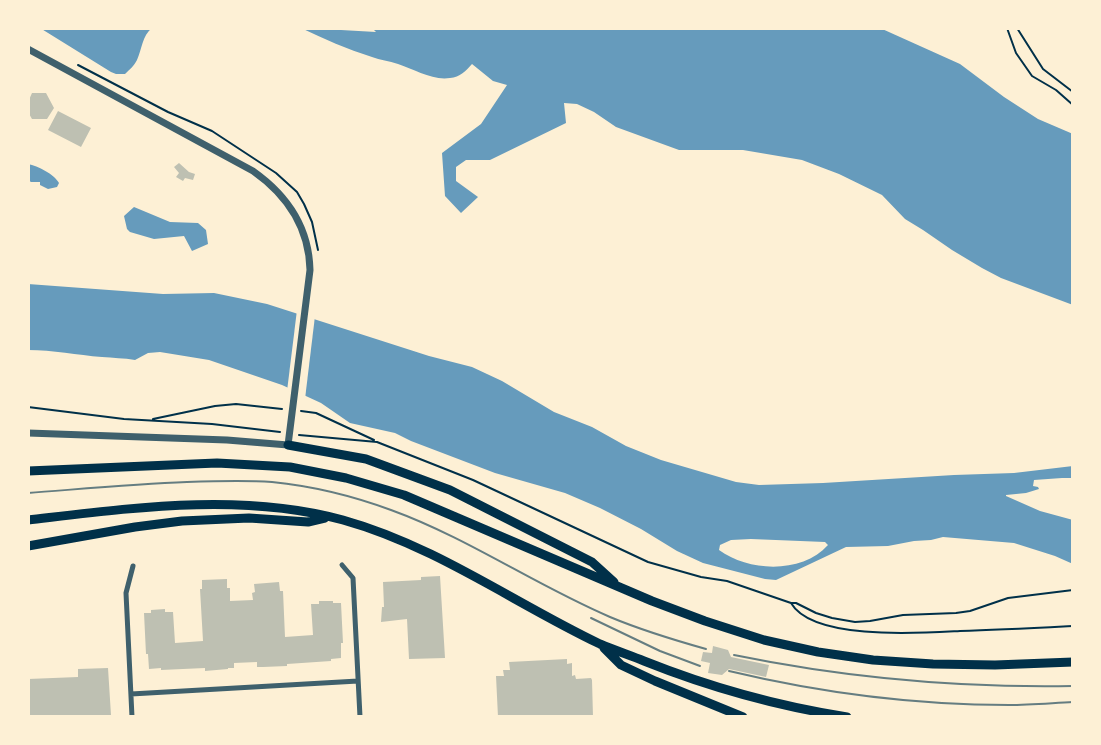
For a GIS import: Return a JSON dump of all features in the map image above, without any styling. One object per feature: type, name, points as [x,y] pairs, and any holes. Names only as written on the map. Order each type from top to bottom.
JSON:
[{"type":"highway","points":[[288,445],[366,458],[450,490],[592,562],[620,587]]},
{"type":"highway","points":[[28,471],[217,463],[290,467],[334,475],[404,495],[620,587],[717,625],[764,640],[873,660],[995,665],[1073,662]]},
{"type":"highway","points":[[28,520],[133,509],[215,505],[263,506],[330,517],[382,532],[442,558],[600,644],[689,679],[790,706],[847,717]]},
{"type":"highway","points":[[28,546],[182,521],[249,518],[308,522],[330,517]]},
{"type":"highway","points":[[600,644],[621,665],[743,717]]},
{"type":"street","points":[[28,49],[253,170],[268,181],[292,209],[304,232],[310,258],[288,445],[227,440],[28,433]]},
{"type":"street","points":[[342,565],[353,578],[360,717]]},
{"type":"street","points":[[132,717],[126,593],[133,566]]},
{"type":"street","points":[[131,694],[358,681]]},
{"type":"path","points":[[1007,28],[1016,53],[1032,76],[1056,90],[1073,105]]},
{"type":"path","points":[[1017,28],[1043,69],[1073,92]]},
{"type":"path","points":[[148,419],[236,404],[316,413],[377,442],[473,480],[648,562],[701,577],[727,580],[832,618],[855,622],[903,615],[956,613],[1008,598],[1073,590]]},
{"type":"path","points":[[28,407],[124,419],[148,419],[282,433]]},
{"type":"path","points":[[299,435],[377,442]]},
{"type":"path","points":[[792,603],[796,611],[808,619],[831,627],[867,632],[947,632],[1073,626]]},
{"type":"water","points":[[40,28],[152,28],[144,39],[135,64],[125,74],[116,74]]},
{"type":"water","points":[[301,28],[376,32],[372,28],[880,28],[960,64],[1038,119],[1073,134],[1073,305],[1001,278],[982,268],[905,219],[882,195],[839,174],[802,160],[743,150],[679,150],[616,127],[577,104],[564,103],[566,123],[490,160],[466,160],[456,167],[456,181],[478,197],[461,213],[445,196],[442,153],[481,124],[507,85],[493,81],[472,64],[454,77],[430,76],[354,51]]},
{"type":"water","points":[[28,164],[53,177],[59,183],[57,187],[48,189],[40,185],[40,182],[28,180]]},
{"type":"water","points":[[134,207],[170,222],[198,223],[206,230],[208,244],[192,251],[184,236],[154,239],[130,232],[124,216]]},
{"type":"water","points":[[28,284],[163,294],[214,293],[267,304],[429,356],[472,367],[502,381],[554,412],[592,427],[626,446],[661,460],[736,482],[759,485],[823,483],[1014,473],[1073,466],[1073,478],[1034,480],[1033,486],[1039,489],[1006,496],[1040,511],[1073,520],[1073,564],[1014,543],[943,537],[888,546],[846,547],[776,580],[765,579],[703,563],[600,508],[565,493],[495,473],[395,433],[350,423],[321,403],[282,385],[209,360],[160,352],[148,353],[135,360],[28,350]],"holes":[[[731,540],[825,542],[828,545],[804,561],[775,567],[745,563],[719,550],[720,545]]]},
{"type":"pier","points":[[297,310],[315,316],[305,399],[287,391]]},
{"type":"building","points":[[32,93],[46,93],[54,108],[47,119],[32,119],[28,112],[28,102]]},
{"type":"building","points":[[58,111],[91,128],[81,147],[48,130]]},
{"type":"building","points":[[179,163],[195,174],[193,180],[185,178],[183,181],[176,177],[179,173],[174,167]]},
{"type":"building","points":[[440,576],[445,658],[409,659],[407,619],[381,622],[384,607],[383,582]]},
{"type":"building","points":[[227,579],[230,601],[253,600],[254,584],[279,582],[280,591],[283,591],[285,637],[313,635],[311,604],[319,604],[319,601],[341,603],[341,658],[287,666],[257,667],[257,662],[234,663],[234,668],[205,671],[205,668],[149,669],[144,613],[165,609],[165,612],[173,612],[175,643],[203,641],[200,589],[202,580]]},
{"type":"building","points":[[713,646],[728,650],[731,657],[769,665],[766,677],[729,669],[722,675],[708,673],[710,663],[701,661],[703,652],[712,653]]},
{"type":"building","points":[[567,659],[567,664],[572,663],[572,676],[575,675],[576,679],[592,680],[593,717],[498,717],[496,676],[504,676],[503,670],[510,670],[509,662]]},
{"type":"building","points":[[108,668],[111,715],[30,717],[28,679],[78,677],[78,669]]},
{"type":"tram line","points":[[28,493],[230,481],[272,482],[332,492],[419,521],[610,617],[706,649]]},
{"type":"tram line","points":[[591,618],[660,651],[700,666]]},
{"type":"tram line","points":[[734,655],[818,670],[903,680],[1073,686]]},
{"type":"tram line","points":[[729,671],[798,686],[903,700],[1009,705],[1073,702]]}]
